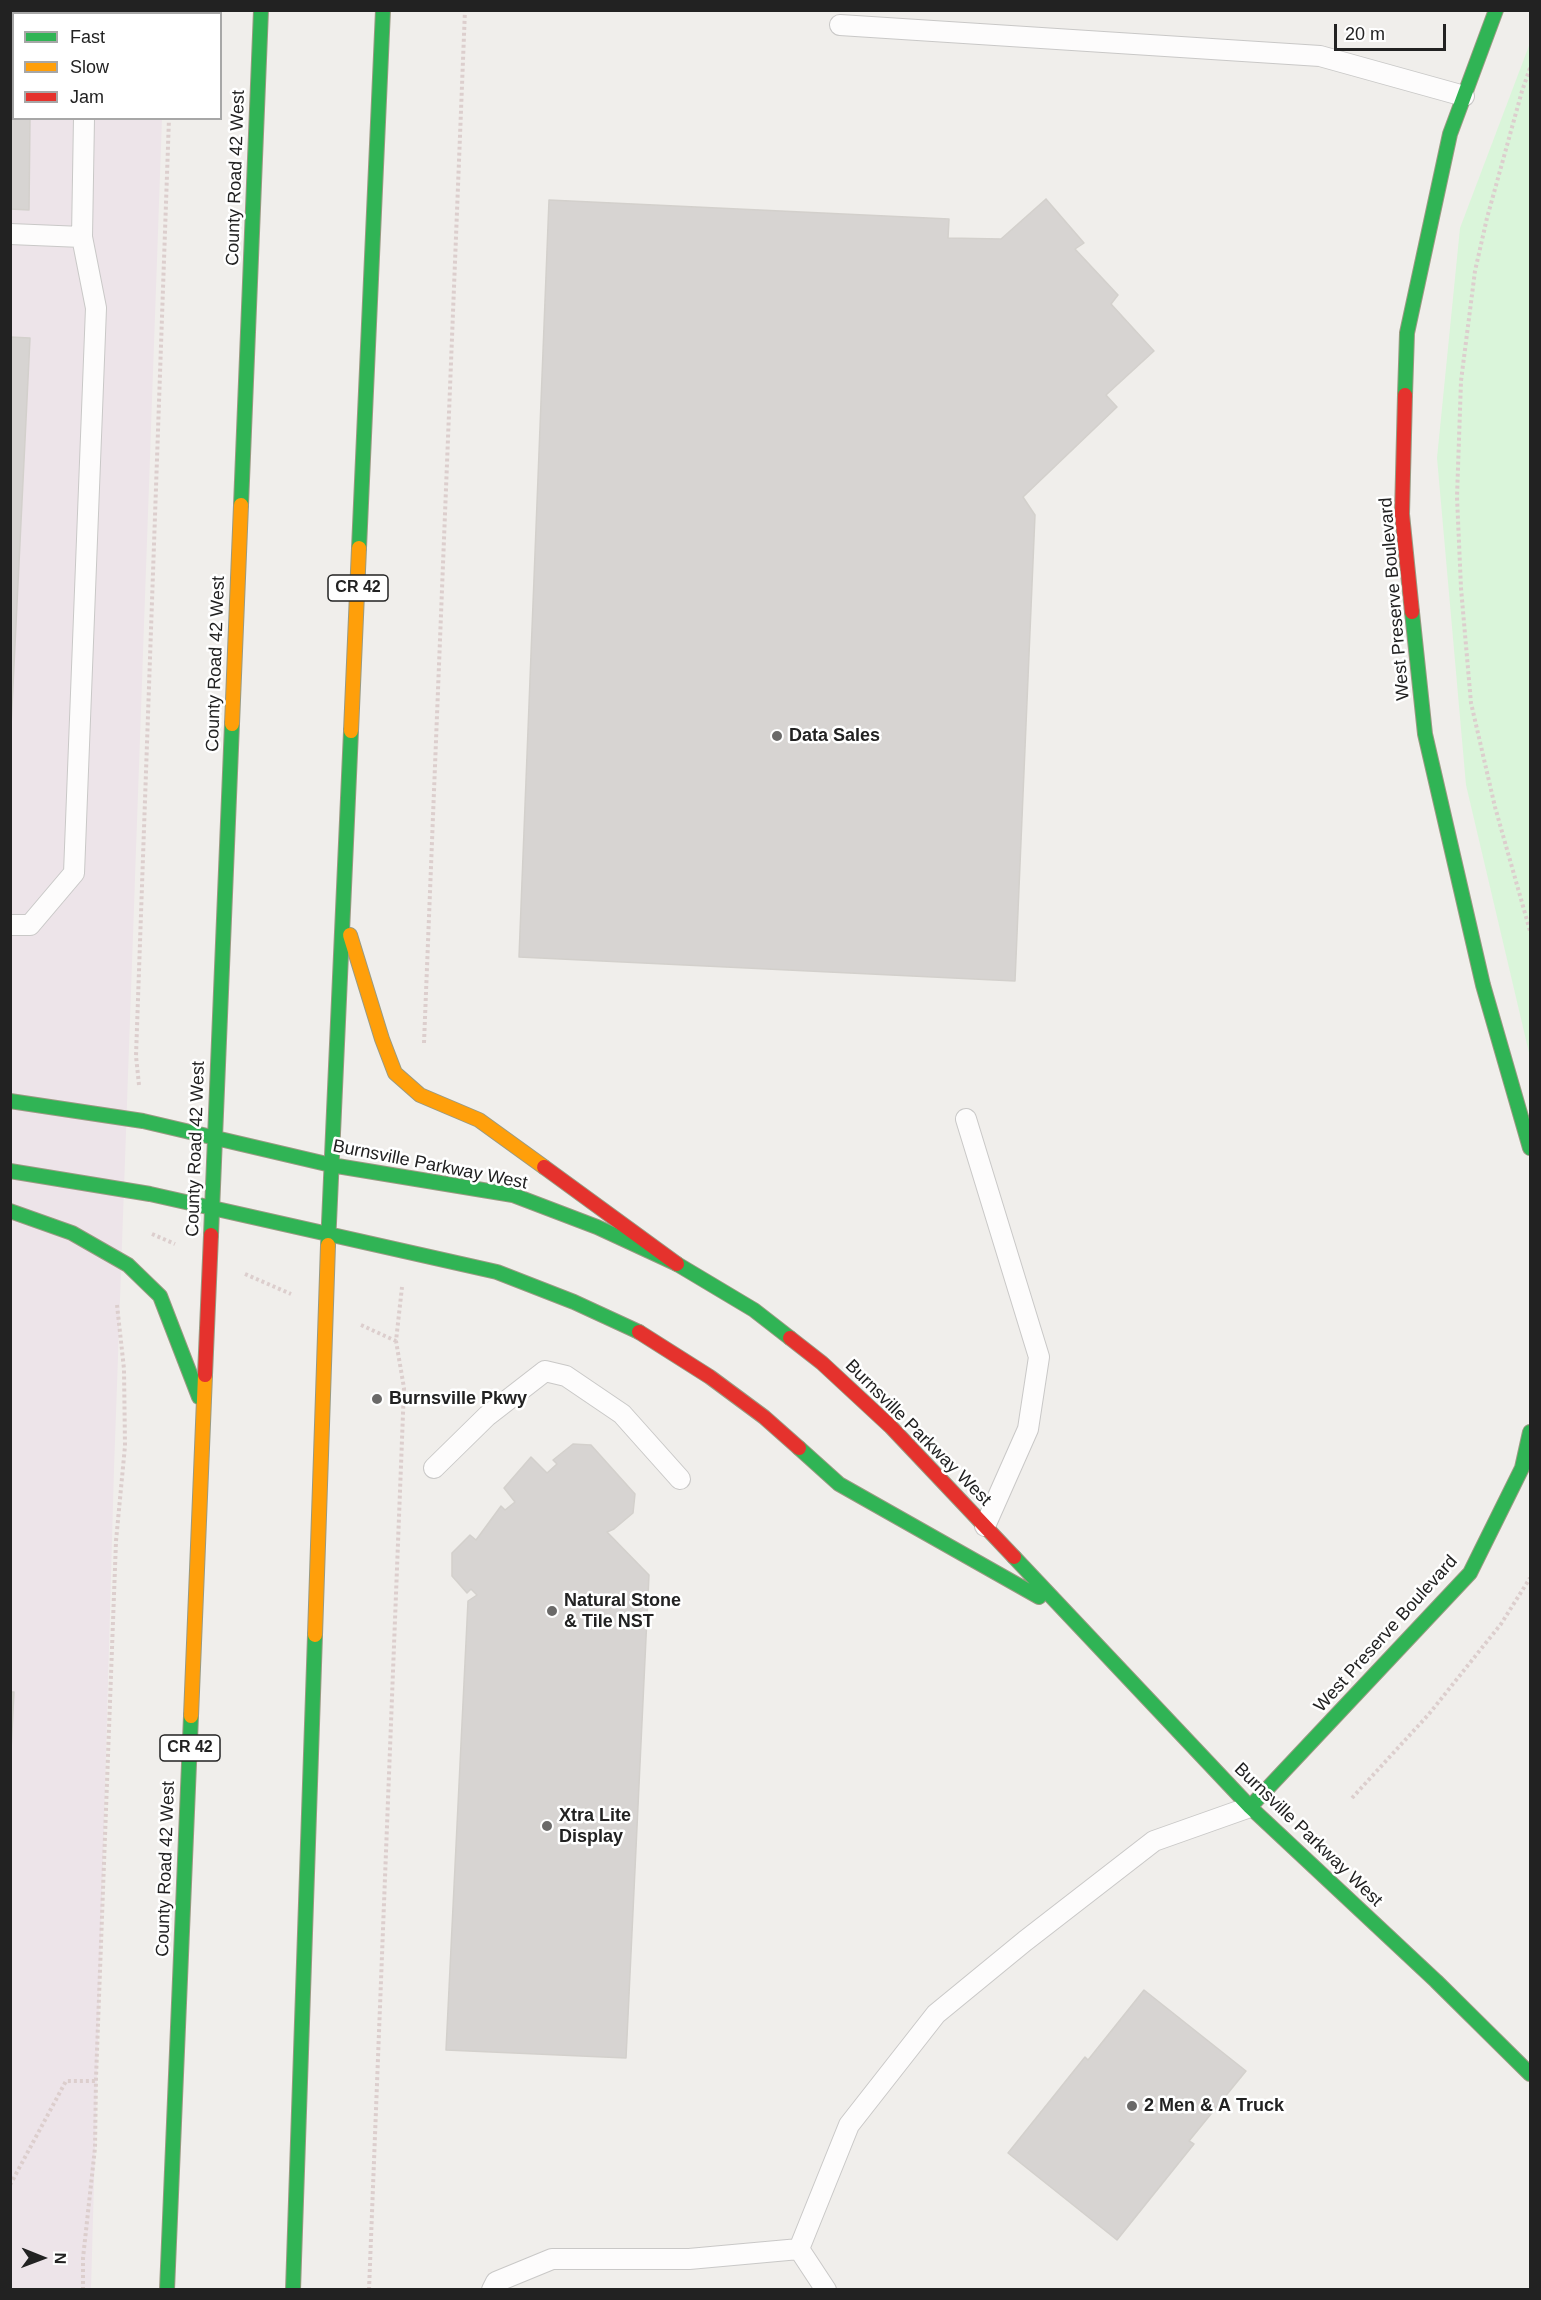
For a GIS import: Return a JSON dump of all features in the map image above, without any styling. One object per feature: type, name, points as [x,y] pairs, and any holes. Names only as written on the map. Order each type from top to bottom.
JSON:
[{"type":"main road","name":"County Road 42 West","points":[[167,2289],[261,10]]},
{"type":"main road","name":"CR 42","points":[[293,2289],[331,1166],[383,10]]},
{"type":"main road","name":"West Preserve Boulevard","points":[[1496,10],[1450,134],[1407,333],[1402,514],[1425,734],[1483,985],[1530,1148]]},
{"type":"main road","points":[[366,70],[372,271]]},
{"type":"main road","points":[[343,911],[382,1039],[395,1073],[420,1095],[479,1120],[676,1264]]},
{"type":"main road","name":"Burnsville Parkway West","points":[[10,1101],[143,1121],[331,1166],[513,1196],[597,1227],[676,1264],[754,1310],[822,1363],[891,1427],[1250,1807],[1436,1981],[1530,2074]]},
{"type":"main road","name":"Burnsville Parkway West","points":[[10,1171],[150,1194],[497,1272],[574,1302],[648,1336],[710,1377],[764,1417],[839,1484],[1069,1614]]},
{"type":"main road","points":[[10,1211],[72,1233],[128,1265],[160,1296],[204,1410]]},
{"type":"main road","name":"West Preserve Boulevard","points":[[1250,1807],[1470,1573],[1522,1468],[1530,1432]]},
{"type":"lane","points":[[840,25],[1320,56],[1464,96]]},
{"type":"lane","points":[[10,925],[30,925],[74,873],[96,308],[82,237],[84,120]]},
{"type":"lane","points":[[10,234],[82,237]]},
{"type":"lane","points":[[966,1119],[1039,1357],[1029,1429],[985,1526]]},
{"type":"lane","points":[[434,1468],[487,1416],[545,1371],[566,1376],[622,1414],[680,1479]]},
{"type":"lane","points":[[799,2249],[849,2125],[936,2014],[1025,1941],[1154,1841],[1250,1807]]},
{"type":"lane","points":[[492,2289],[496,2282],[552,2259],[689,2259],[799,2249]]},
{"type":"lane","points":[[799,2249],[826,2289]]},
{"type":"path","points":[[424,1045],[465,10]]},
{"type":"path","points":[[1530,68],[1487,218],[1475,271],[1461,381],[1457,497],[1461,588],[1471,702],[1495,807],[1530,931]]},
{"type":"path","points":[[136,1056],[170,120]]},
{"type":"path","points":[[148,1233],[396,1341]]},
{"type":"path","points":[[83,2289],[83,2258],[95,2148],[116,1541],[125,1446],[124,1369],[115,1295]]},
{"type":"path","points":[[369,2289],[404,1388],[396,1341],[399,1329]]},
{"type":"path","points":[[1352,1798],[1429,1714],[1501,1624],[1530,1578]]},
{"type":"path","points":[[10,2185],[66,2081],[96,2081]]},
{"type":"shaded area","points":[[11,11],[166,11],[12,12],[12,120],[162,120],[114,1469],[91,2289],[11,2290]]},
{"type":"green space","points":[[1530,43],[1530,1057],[1466,785],[1437,458],[1460,228]]},
{"type":"building","points":[[10,10],[30,10],[30,12],[12,12],[12,120],[30,120],[29,210],[10,209]]},
{"type":"building","name":"Data Sales","points":[[1046,199],[1084,243],[1075,249],[1118,295],[1111,304],[1154,351],[1106,395],[1117,407],[1023,497],[1035,515],[1015,981],[519,957],[549,200],[949,219],[948,238],[1001,239]]},
{"type":"building","points":[[10,337],[30,338],[10,747]]},
{"type":"building","name":"Xtra Lite Display","points":[[573,1444],[591,1445],[635,1494],[633,1513],[607,1532],[649,1575],[626,2058],[446,2050],[468,1601],[477,1595],[471,1589],[467,1593],[452,1576],[452,1553],[470,1535],[476,1540],[501,1506],[505,1510],[515,1502],[504,1488],[531,1457],[547,1473],[557,1464],[553,1460]]},
{"type":"building","points":[[10,1692],[14,1692],[10,1770]]},
{"type":"building","name":"2 Men & A Truck","points":[[1144,1990],[1246,2071],[1189,2141],[1194,2144],[1117,2240],[1008,2153],[1085,2057],[1088,2060]]},
{"type":"traffic: fast","points":[[241,505],[261,10]]},
{"type":"traffic: fast","points":[[359,548],[383,10]]},
{"type":"traffic: fast","points":[[1405,395],[1407,333],[1450,134],[1496,10]]},
{"type":"traffic: fast","points":[[1412,612],[1425,734],[1483,985],[1530,1148]]},
{"type":"traffic: fast","points":[[211,1235],[232,724]]},
{"type":"traffic: fast","points":[[328,1245],[351,731]]},
{"type":"traffic: fast","points":[[10,1101],[143,1121],[331,1165],[513,1195],[597,1227],[677,1264],[754,1310],[790,1338]]},
{"type":"traffic: fast","points":[[10,1171],[150,1194],[497,1272],[574,1302],[639,1332]]},
{"type":"traffic: fast","points":[[10,1211],[72,1233],[128,1265],[160,1296],[199,1397]]},
{"type":"traffic: fast","points":[[1250,1807],[1470,1573],[1522,1468],[1530,1432]]},
{"type":"traffic: fast","points":[[799,1448],[839,1484],[1039,1597]]},
{"type":"traffic: fast","points":[[1014,1557],[1250,1807],[1436,1981],[1530,2074]]},
{"type":"traffic: fast","points":[[293,2290],[315,1635]]},
{"type":"traffic: fast","points":[[167,2290],[191,1716]]},
{"type":"traffic: slow","points":[[232,724],[241,505]]},
{"type":"traffic: slow","points":[[351,731],[359,548]]},
{"type":"traffic: slow","points":[[350,935],[382,1039],[395,1073],[420,1095],[479,1120],[544,1167]]},
{"type":"traffic: slow","points":[[315,1635],[328,1245]]},
{"type":"traffic: slow","points":[[191,1716],[205,1375]]},
{"type":"traffic: jam","points":[[1405,395],[1402,514],[1412,612]]},
{"type":"traffic: jam","points":[[544,1167],[677,1264]]},
{"type":"traffic: jam","points":[[205,1375],[211,1235]]},
{"type":"traffic: jam","points":[[639,1332],[710,1377],[764,1417],[799,1448]]},
{"type":"traffic: jam","points":[[790,1338],[822,1363],[891,1427],[1014,1557]]},
{"type":"place","name":"Data Sales","points":[[777,736]]},
{"type":"place","name":"Burnsville Pkwy","points":[[377,1399]]},
{"type":"place","name":"Natural Stone & Tile NST","points":[[552,1611]]},
{"type":"place","name":"Xtra Lite Display","points":[[547,1826]]},
{"type":"place","name":"2 Men & A Truck","points":[[1132,2106]]}]
